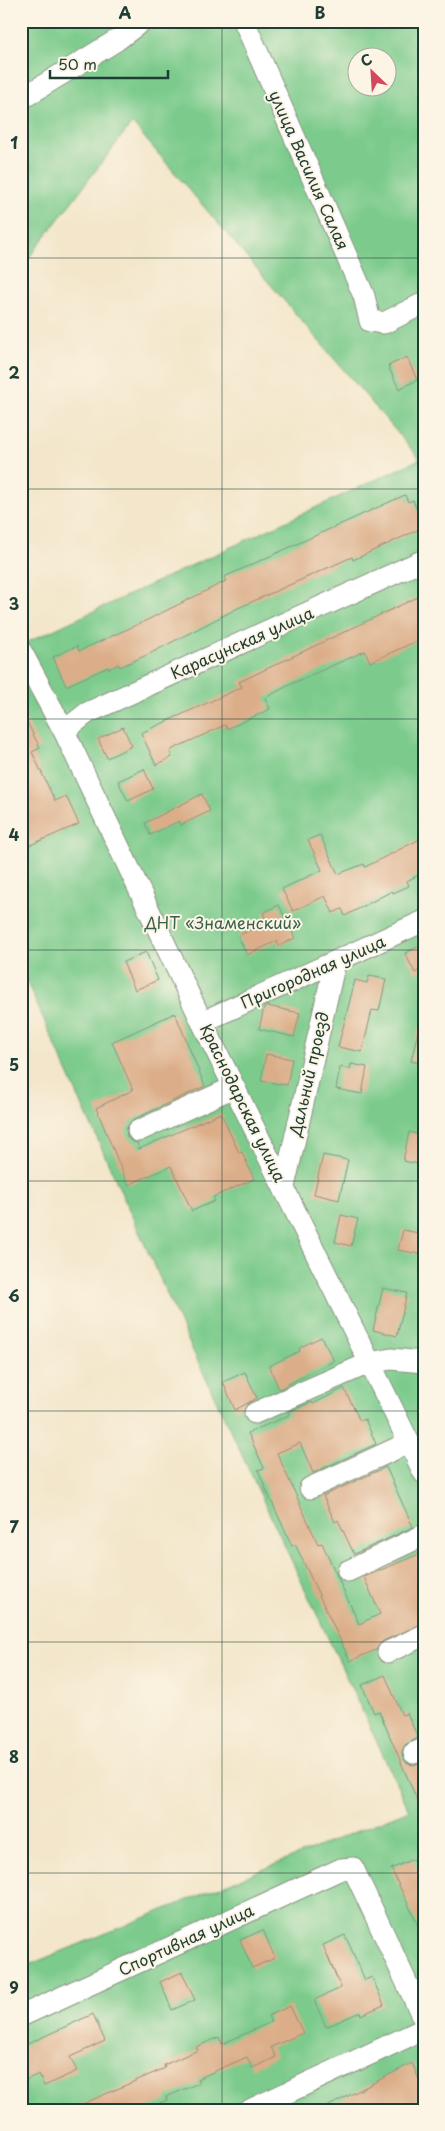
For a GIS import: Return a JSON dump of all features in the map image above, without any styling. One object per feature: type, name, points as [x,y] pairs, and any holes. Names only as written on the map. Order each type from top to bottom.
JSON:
[{"type":"street","points":[[21,99],[117,40],[142,21]]},
{"type":"street","name":"улица Василия Салая","points":[[244,21],[364,296],[370,321],[384,323],[424,303]]},
{"type":"street","name":"Карасунская улица","points":[[64,731],[87,713],[424,560]]},
{"type":"street","name":"Краснодарская улица","points":[[21,651],[64,731],[202,1022],[424,1474]]},
{"type":"street","name":"Пригородная улица","points":[[202,1022],[424,921]]},
{"type":"street","name":"Дальний проезд","points":[[284,1187],[335,962]]},
{"type":"street","points":[[138,1131],[234,1086]]},
{"type":"street","points":[[255,1413],[369,1363],[391,1359],[424,1362]]},
{"type":"street","points":[[310,1488],[408,1443]]},
{"type":"street","points":[[348,1571],[424,1535]]},
{"type":"street","points":[[388,1652],[424,1635]]},
{"type":"street","name":"Спортивная улица","points":[[21,2016],[341,1869],[353,1868],[424,2020]]},
{"type":"street","points":[[250,2110],[424,2029]]},
{"type":"green space","name":"ДНТ «Знаменский»","points":[[21,21],[424,21],[424,2110],[21,2110],[21,1968],[409,1810],[185,1334],[21,969],[21,645],[420,459],[132,123],[21,268]]},
{"type":"building","points":[[407,357],[417,380],[399,389],[388,366]]},
{"type":"building","points":[[405,495],[408,502],[413,500],[424,527],[353,560],[352,557],[238,608],[120,667],[118,664],[109,669],[108,667],[66,686],[53,657],[77,646],[79,651],[143,622],[226,581],[224,577]]},
{"type":"building","points":[[424,594],[424,638],[370,662],[365,651],[293,683],[265,698],[270,709],[227,729],[225,725],[173,749],[170,752],[172,757],[156,765],[141,733],[242,687],[239,682]]},
{"type":"building","points":[[21,710],[40,748],[32,752],[55,801],[66,796],[79,824],[21,849]]},
{"type":"building","points":[[123,727],[132,746],[107,758],[98,739]]},
{"type":"building","points":[[144,769],[153,789],[128,801],[118,781]]},
{"type":"building","points":[[202,794],[210,811],[181,825],[179,821],[150,835],[145,823]]},
{"type":"building","points":[[320,835],[338,874],[364,864],[365,867],[424,837],[424,872],[407,881],[409,886],[393,893],[392,891],[345,916],[342,909],[333,913],[325,896],[293,911],[282,889],[322,870],[308,840]]},
{"type":"building","points":[[279,905],[295,938],[279,946],[277,941],[247,955],[238,936],[267,921],[263,913]]},
{"type":"building","points":[[424,944],[424,968],[415,973],[405,953]]},
{"type":"building","points":[[146,952],[158,980],[135,990],[123,962]]},
{"type":"building","points":[[369,976],[386,979],[379,1011],[372,1010],[362,1052],[338,1047],[355,980],[367,983]]},
{"type":"building","points":[[267,1006],[300,1013],[294,1037],[259,1029],[264,1008]]},
{"type":"building","points":[[175,1013],[205,1086],[132,1120],[126,1129],[127,1137],[137,1143],[139,1149],[221,1113],[239,1153],[242,1152],[254,1179],[213,1197],[215,1201],[192,1211],[171,1166],[128,1185],[96,1108],[133,1090],[112,1042]]},
{"type":"building","points":[[419,1027],[424,1028],[424,1064],[411,1061]]},
{"type":"building","points":[[266,1054],[292,1059],[287,1085],[261,1081]]},
{"type":"building","points":[[351,1064],[367,1067],[362,1094],[336,1089],[340,1067],[350,1069]]},
{"type":"building","points":[[409,1132],[424,1136],[424,1165],[403,1161]]},
{"type":"building","points":[[323,1155],[348,1160],[339,1200],[314,1194]]},
{"type":"building","points":[[341,1215],[358,1219],[351,1246],[335,1242]]},
{"type":"building","points":[[403,1230],[424,1234],[424,1255],[398,1250]]},
{"type":"building","points":[[383,1288],[407,1293],[397,1336],[373,1330]]},
{"type":"building","points":[[321,1337],[334,1361],[279,1389],[269,1366],[300,1351],[299,1348]]},
{"type":"building","points":[[245,1372],[257,1398],[235,1410],[223,1382]]},
{"type":"building","points":[[344,1388],[360,1421],[365,1419],[376,1444],[313,1473],[300,1443],[277,1453],[318,1544],[322,1543],[359,1624],[380,1614],[364,1577],[424,1552],[424,1623],[383,1641],[376,1650],[350,1661],[295,1544],[292,1546],[270,1498],[258,1470],[264,1468],[248,1433],[289,1415],[288,1412],[312,1402],[313,1404]]},
{"type":"building","points":[[386,1467],[413,1527],[354,1554],[338,1520],[335,1522],[323,1496]]},
{"type":"building","points":[[385,1675],[402,1715],[407,1713],[418,1738],[405,1745],[402,1752],[403,1758],[407,1763],[413,1765],[424,1763],[424,1816],[379,1711],[374,1713],[362,1685]]},
{"type":"building","points":[[413,1859],[424,1882],[424,1937],[391,1869]]},
{"type":"building","points":[[263,1930],[275,1958],[252,1968],[240,1940]]},
{"type":"building","points":[[345,1935],[365,1980],[372,1977],[384,2005],[361,2015],[360,2012],[326,2027],[314,2000],[341,1988],[323,1945]]},
{"type":"building","points":[[182,1972],[195,2000],[172,2010],[160,1982]]},
{"type":"building","points":[[290,2006],[303,2033],[271,2047],[276,2057],[252,2068],[247,2057],[197,2079],[199,2083],[166,2097],[167,2100],[144,2110],[69,2110],[165,2068],[164,2065],[198,2050],[196,2047],[219,2037],[222,2044],[271,2022],[268,2016]]},
{"type":"building","points":[[93,2014],[105,2041],[70,2057],[77,2071],[44,2086],[39,2074],[21,2082],[21,2047]]},
{"type":"building","points":[[412,2063],[424,2091],[424,2110],[321,2110]]}]
